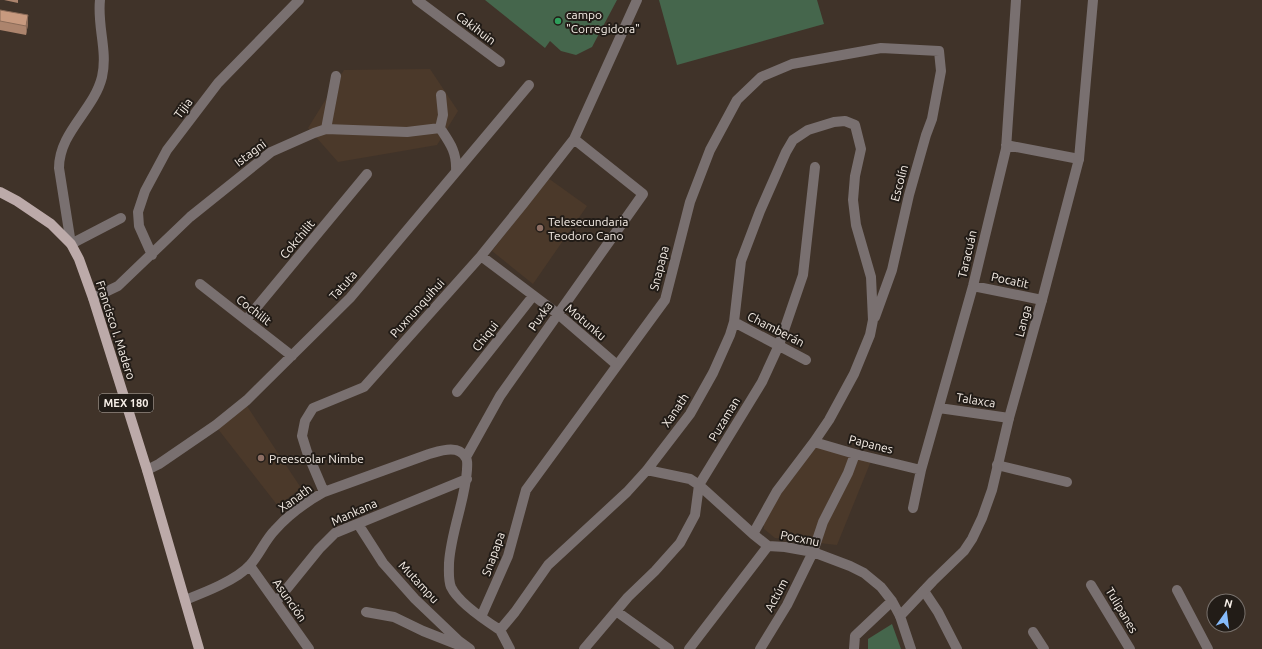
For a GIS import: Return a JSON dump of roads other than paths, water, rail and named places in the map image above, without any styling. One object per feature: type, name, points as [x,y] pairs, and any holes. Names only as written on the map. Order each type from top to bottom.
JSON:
[{"type":"main road","name":"Francisco I. Madero","points":[[0,192],[17,201],[46,221],[71,244],[79,259],[93,298],[147,470],[199,649]]},
{"type":"street","points":[[100,0],[99,12],[104,60],[102,77],[97,91],[64,143],[59,157],[59,168],[71,244],[121,218]]},
{"type":"street","name":"Tijia","points":[[152,255],[139,226],[138,212],[145,192],[167,150],[218,83],[300,0]]},
{"type":"street","name":"Cakihuin","points":[[417,0],[500,62]]},
{"type":"street","name":"Puxnunquihui","points":[[324,492],[302,436],[305,421],[313,408],[364,386],[481,256],[576,135],[637,0]]},
{"type":"street","name":"Taracuán","points":[[913,508],[921,470],[973,286],[1006,145],[1016,0]]},
{"type":"street","name":"Langa","points":[[900,616],[964,552],[982,518],[992,490],[1009,418],[1079,158],[1092,0]]},
{"type":"street","name":"Snapapa","points":[[481,617],[508,556],[526,490],[664,300],[690,202],[710,150],[737,100],[761,77],[792,64],[881,48],[939,51]]},
{"type":"street","name":"Escolín","points":[[873,320],[892,270],[909,195],[932,119],[941,71],[939,51]]},
{"type":"street","points":[[326,129],[336,76]]},
{"type":"street","name":"Tatuta","points":[[147,470],[159,464],[216,425],[247,400],[350,298],[529,85]]},
{"type":"street","points":[[441,95],[443,115],[440,128],[454,150],[456,171]]},
{"type":"street","name":"Xanath","points":[[500,630],[515,612],[548,565],[627,492],[647,470],[690,414],[713,373],[730,335],[734,322],[741,262],[760,211],[786,152],[793,140],[808,130],[834,122],[845,122],[854,125],[861,149],[855,176],[853,200],[856,225],[871,277],[873,320],[870,335],[854,374],[829,420],[777,491],[753,534]]},
{"type":"street","name":"Istagni","points":[[93,298],[118,286],[190,217],[271,152],[326,129],[407,132],[440,128]]},
{"type":"street","name":"Puxka","points":[[466,457],[500,396],[643,194],[576,135]]},
{"type":"street","points":[[1006,145],[1079,158]]},
{"type":"street","name":"Puzaman","points":[[584,649],[628,597],[655,571],[680,543],[695,515],[699,485],[762,382],[779,345],[803,275],[815,167]]},
{"type":"street","name":"Cokchilit","points":[[246,320],[368,174]]},
{"type":"street","name":"Motunku","points":[[481,256],[558,314],[617,365]]},
{"type":"street","name":"Cochilit","points":[[200,284],[292,356]]},
{"type":"street","name":"Pocatit","points":[[973,286],[1042,300]]},
{"type":"street","name":"Chiqui","points":[[457,392],[533,296]]},
{"type":"street","name":"Chamberán","points":[[734,322],[806,360]]},
{"type":"street","name":"Talaxca","points":[[939,408],[1009,418]]},
{"type":"street","name":"Papanes","points":[[814,442],[855,454],[921,470]]},
{"type":"street","name":"Xanath","points":[[185,600],[214,588],[250,566],[274,530],[293,513],[324,492],[446,449],[458,451],[466,457]]},
{"type":"street","points":[[813,552],[823,522],[848,473],[855,454]]},
{"type":"street","points":[[466,457],[467,479],[450,547],[448,573],[452,587],[460,598],[481,617],[500,630],[510,649]]},
{"type":"street","points":[[997,465],[1067,482]]},
{"type":"street","name":"Pocxnu","points":[[647,470],[690,479],[699,485],[768,546],[785,547],[813,552],[864,573],[881,588],[892,602],[900,616],[911,649]]},
{"type":"street","name":"Mankana","points":[[276,602],[319,550],[335,534],[467,479]]},
{"type":"street","name":"Mutampu","points":[[358,524],[383,563],[410,594],[459,641],[470,649]]},
{"type":"street","points":[[689,649],[768,546]]},
{"type":"street","name":"Actúm","points":[[760,649],[787,605],[813,552]]},
{"type":"street","name":"Asunción","points":[[250,566],[309,649]]},
{"type":"street","name":"Tulipanes","points":[[1091,585],[1130,649]]},
{"type":"street","points":[[1178,590],[1208,649]]},
{"type":"street","points":[[924,591],[938,612],[956,649]]},
{"type":"street","points":[[854,649],[855,636],[892,602]]},
{"type":"street","points":[[616,611],[668,649]]},
{"type":"street","name":"Mutampu","points":[[366,612],[394,617],[423,631],[470,649]]},
{"type":"street","points":[[1033,632],[1044,649]]},
{"type":"place","name":"campo \"Corregidora\"","points":[[558,21]]},
{"type":"place","name":"Telesecundaria Teodoro Cano","points":[[540,228]]},
{"type":"place","name":"Preescolar Nimbe","points":[[261,458]]}]
